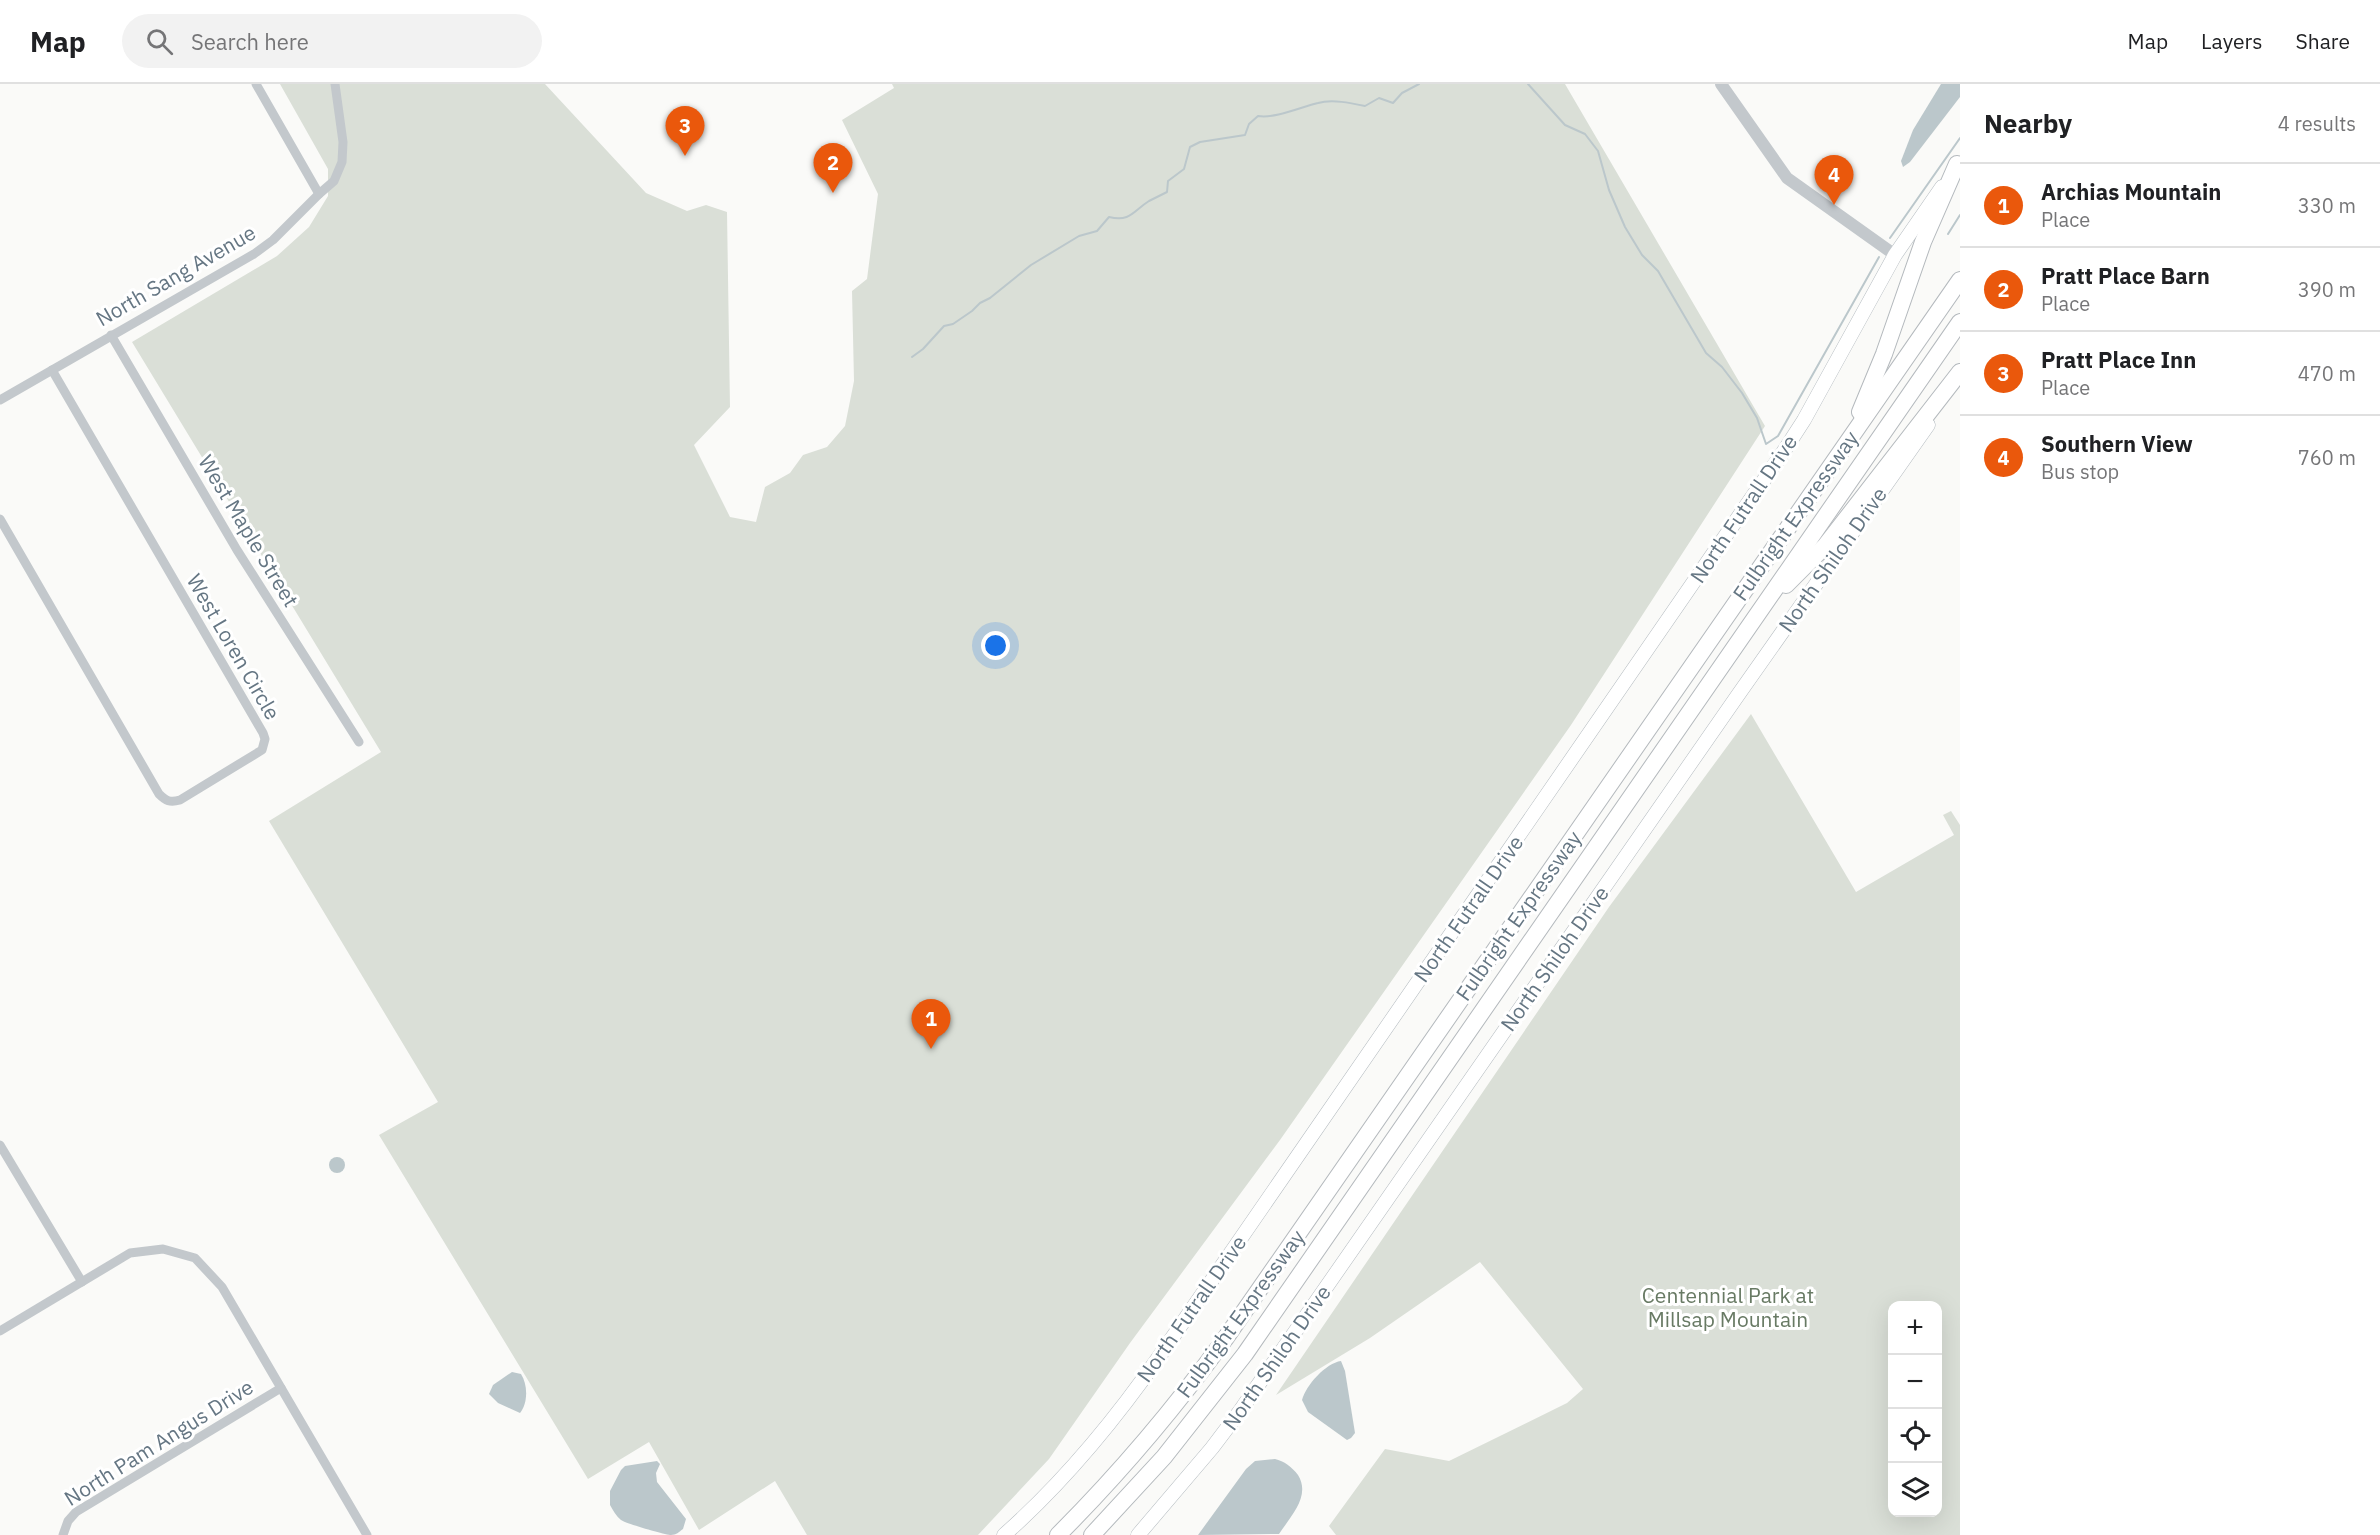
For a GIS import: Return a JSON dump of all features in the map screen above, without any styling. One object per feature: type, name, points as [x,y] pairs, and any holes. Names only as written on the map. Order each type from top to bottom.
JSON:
[{"type":"highway","points":[[1847,443],[1884,354],[1923,242],[1958,164]]},
{"type":"highway","name":"Fulbright Expressway","points":[[1058,1535],[1147,1440],[1225,1339],[1960,280]]},
{"type":"highway","name":"Fulbright Expressway","points":[[1092,1535],[1164,1457],[1245,1354],[1960,322]]},
{"type":"highway","points":[[1758,613],[1825,546],[1880,478],[1936,400],[1960,373]]},
{"type":"main road","name":"North Futrall Drive","points":[[1004,1535],[1084,1454],[1155,1363],[1785,451],[1895,255],[1958,164]]},
{"type":"main road","name":"North Shiloh Drive","points":[[1138,1535],[1212,1448],[1251,1396],[1738,695],[1928,426],[1960,373]]},
{"type":"street","points":[[256,84],[319,194]]},
{"type":"street","name":"North Sang Avenue","points":[[0,400],[254,254],[273,240],[334,181],[342,162],[343,142],[335,84]]},
{"type":"street","points":[[1721,84],[1787,178],[1895,255]]},
{"type":"street","name":"West Maple Street","points":[[111,335],[237,550],[359,742]]},
{"type":"street","name":"West Loren Circle","points":[[0,519],[164,800],[174,802],[180,800],[262,750],[265,739],[263,733],[52,370]]},
{"type":"street","points":[[0,1145],[82,1282]]},
{"type":"street","points":[[0,1331],[130,1253],[163,1249],[195,1258],[222,1287],[368,1535]]},
{"type":"street","name":"North Pam Angus Drive","points":[[63,1535],[76,1512],[281,1388]]},
{"type":"green space","points":[[280,84],[545,84],[646,193],[687,211],[706,205],[727,212],[730,407],[694,445],[730,517],[756,522],[765,487],[790,473],[803,455],[827,447],[845,426],[854,381],[852,291],[867,279],[878,194],[842,120],[894,88],[892,84],[1565,84],[1765,426],[1571,725],[1280,1140],[1130,1343],[1049,1459],[978,1535],[807,1535],[775,1481],[699,1530],[649,1442],[588,1479],[379,1135],[438,1102],[269,821],[381,752],[132,342],[277,256],[309,227],[328,196],[328,169]]},
{"type":"green space","name":"Centennial Park at Millsap Mountain","points":[[1751,714],[1856,892],[1954,835],[1943,815],[1951,811],[1960,825],[1960,1535],[1336,1535],[1329,1526],[1385,1449],[1449,1461],[1567,1403],[1583,1389],[1480,1262],[1370,1338],[1276,1395],[1609,907]]},
{"type":"shaded area","points":[[1941,84],[1960,84],[1960,97],[1910,162],[1903,167],[1901,161],[1913,130]]},
{"type":"shaded area","points":[[334,1157],[340,1157],[345,1165],[343,1171],[334,1173],[329,1168],[329,1162]]},
{"type":"shaded area","points":[[1341,1361],[1345,1371],[1355,1433],[1347,1440],[1308,1412],[1302,1400],[1317,1376],[1329,1366]]},
{"type":"shaded area","points":[[512,1372],[521,1374],[525,1383],[526,1399],[520,1413],[498,1403],[489,1394],[493,1385]]},
{"type":"shaded area","points":[[1275,1459],[1285,1463],[1296,1472],[1302,1491],[1298,1506],[1279,1534],[1198,1535],[1246,1469],[1255,1461]]},
{"type":"shaded area","points":[[657,1461],[660,1464],[656,1473],[657,1482],[686,1519],[683,1529],[673,1535],[625,1522],[618,1517],[610,1505],[610,1491],[625,1466]]},
{"type":"waterway","points":[[912,357],[923,349],[944,326],[953,324],[972,311],[1031,265],[1079,236],[1097,231],[1109,217],[1127,217],[1149,201],[1167,192],[1168,181],[1184,169],[1190,147],[1200,142],[1245,135],[1249,124],[1258,116],[1280,114],[1329,101],[1365,106],[1379,98],[1393,103],[1402,93],[1419,84]]},
{"type":"waterway","points":[[1528,84],[1565,125],[1585,134],[1598,151],[1609,190],[1625,227],[1642,255],[1658,271],[1706,353],[1722,367],[1742,393],[1757,418],[1766,444],[1778,436],[1879,257]]},
{"type":"waterway","points":[[1890,238],[1960,138]]},
{"type":"waterway","points":[[1948,234],[1960,215]]},
{"type":"place","name":"Pratt Place Inn","points":[[685,156]]},
{"type":"place","name":"Pratt Place Barn","points":[[833,193]]},
{"type":"place","name":"Southern View","points":[[1834,205]]},
{"type":"place","name":"Archias Mountain","points":[[931,1049]]}]
